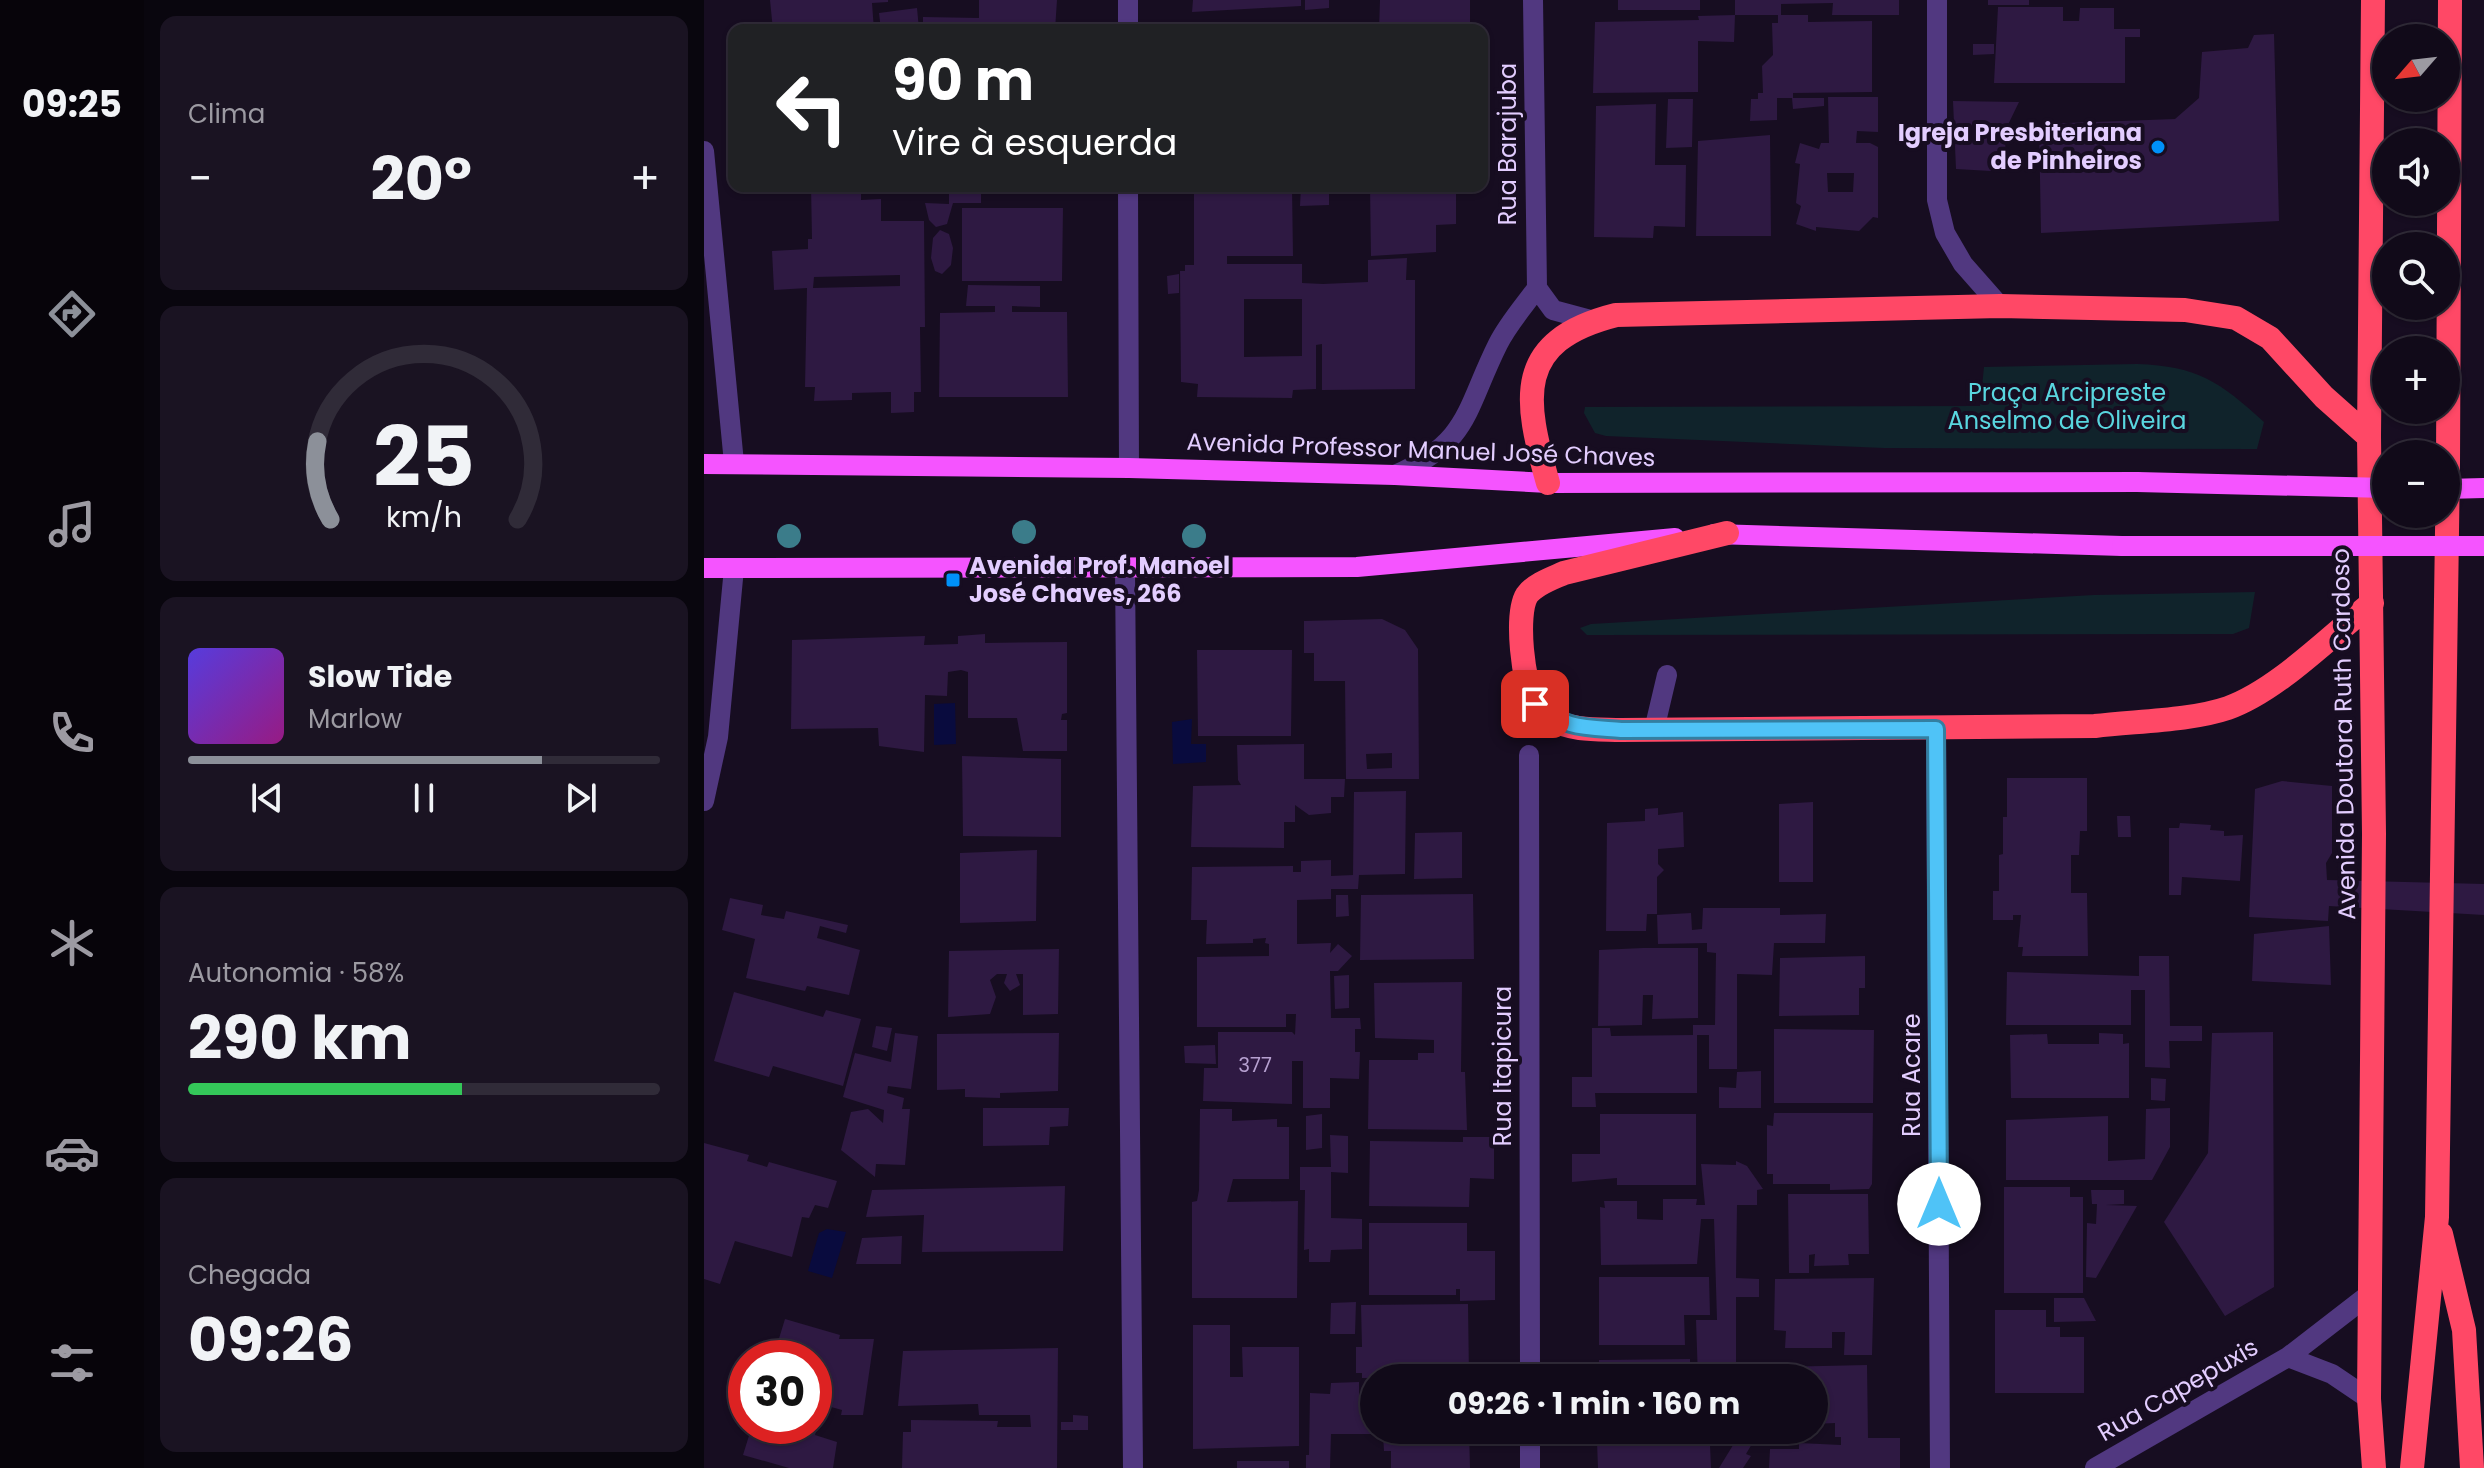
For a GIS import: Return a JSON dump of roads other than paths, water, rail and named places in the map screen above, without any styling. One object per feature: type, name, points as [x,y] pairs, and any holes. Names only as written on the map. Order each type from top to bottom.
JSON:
[{"type":"highway","name":"Avenida Doutora Ruth Cardoso","points":[[2373,0],[2369,437],[2374,834],[2369,1399],[2374,1468]]},
{"type":"highway","points":[[2412,1468],[2437,1217],[2448,463],[2450,0]]},
{"type":"highway","points":[[1548,483],[1533,432],[1530,399],[1533,378],[1546,353],[1561,337],[1594,321],[1616,315],[2000,306],[2185,310],[2236,318],[2270,338],[2324,397],[2369,437]]},
{"type":"highway","points":[[1727,533],[1564,573],[1542,583],[1527,596],[1520,629],[1527,679],[1535,704],[1555,721],[1575,727],[1654,730],[2095,726],[2227,708],[2276,680],[2372,603]]},
{"type":"highway","points":[[2437,1217],[2464,1330],[2472,1468]]},
{"type":"main road","name":"Avenida Professor Manuel José Chaves","points":[[704,464],[1129,468],[1395,475],[1548,483],[2137,482],[2372,488]]},
{"type":"main road","points":[[2460,489],[2484,488]]},
{"type":"main road","points":[[704,568],[1357,567],[1727,533],[2122,546],[2484,546]]},
{"type":"street","points":[[1128,0],[1128,24]]},
{"type":"street","name":"Rua Barajuba","points":[[1533,0],[1537,288]]},
{"type":"street","points":[[1937,0],[1937,200],[1951,244],[1963,264],[2000,306]]},
{"type":"street","points":[[704,151],[734,463]]},
{"type":"street","points":[[1128,192],[1129,468]]},
{"type":"street","points":[[1395,475],[1437,453],[1458,433],[1498,343],[1537,288],[1553,310],[1594,321]]},
{"type":"street","points":[[704,801],[718,737],[734,568]]},
{"type":"street","points":[[1125,569],[1133,1468]]},
{"type":"street","points":[[1654,730],[1667,675]]},
{"type":"street","name":"Rua Acare","points":[[1936,729],[1946,1464]]},
{"type":"street","name":"Rua Itapicura","points":[[1529,755],[1530,1364]]},
{"type":"street","name":"Rua Capepuxis","points":[[2095,1468],[2288,1357],[2371,1293]]},
{"type":"street","name":"Rua Capepuxis","points":[[2288,1357],[2332,1374],[2369,1399]]},
{"type":"street","points":[[1530,1444],[1530,1468]]},
{"type":"place","name":"Igreja Presbiteriana de Pinheiros","points":[[2158,147]]},
{"type":"place","name":"Avenida Prof. Manoel José Chaves, 266","points":[[953,580]]},
{"type":"park label","name":"Praça Arcipreste Anselmo de Oliveira","points":[[2067,407]]}]
